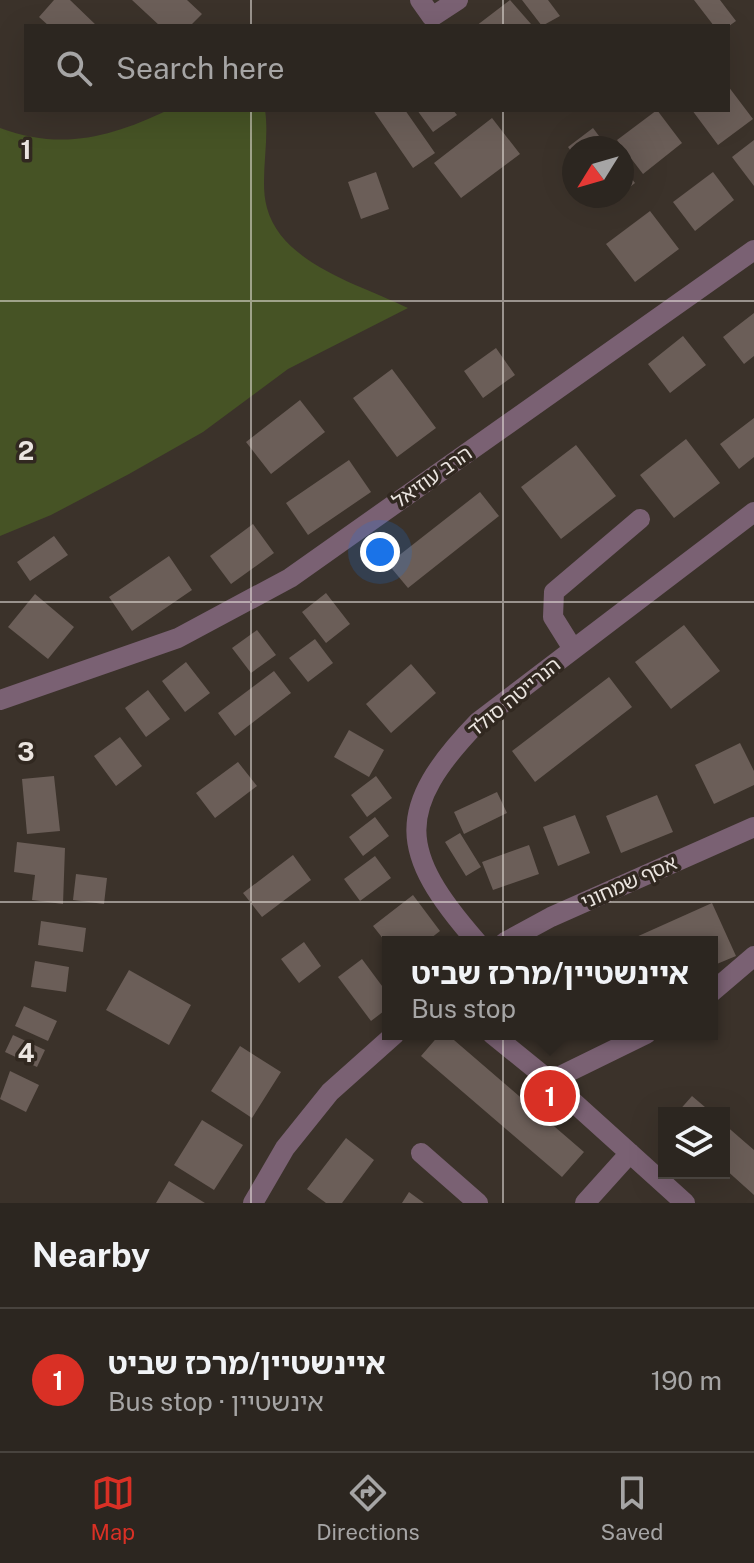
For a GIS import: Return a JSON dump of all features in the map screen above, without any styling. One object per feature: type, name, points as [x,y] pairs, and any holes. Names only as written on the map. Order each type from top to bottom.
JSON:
[{"type":"street","points":[[420,0],[432,17],[458,0]]},
{"type":"street","name":"הרב עוזיאל","points":[[0,700],[178,638],[290,578],[754,250]]},
{"type":"street","name":"הנרייטה סולד","points":[[472,936],[445,905],[424,867],[415,832],[422,793],[443,758],[478,722],[754,512]]},
{"type":"street","points":[[573,649],[553,617],[554,592],[640,519]]},
{"type":"street","name":"אסף שמחוני","points":[[516,936],[551,917],[754,827]]},
{"type":"street","points":[[718,987],[754,956]]},
{"type":"street","points":[[253,1203],[285,1148],[330,1092],[388,1040]]},
{"type":"street","points":[[499,1040],[550,1081],[685,1203]]},
{"type":"street","points":[[550,1081],[634,1040]]},
{"type":"street","points":[[421,1153],[478,1203]]},
{"type":"street","points":[[585,1203],[630,1153]]},
{"type":"green space","points":[[163,112],[265,112],[265,197],[275,227],[306,258],[347,281],[408,308],[288,369],[203,432],[129,474],[51,515],[0,536],[0,128],[44,139],[65,140],[106,134]]},
{"type":"building","points":[[54,0],[70,0],[95,24],[47,24],[39,17]]},
{"type":"building","points":[[132,0],[187,0],[202,14],[192,24],[158,24]]},
{"type":"building","points":[[510,0],[531,24],[479,24]]},
{"type":"building","points":[[522,0],[548,0],[560,16],[540,24]]},
{"type":"building","points":[[694,0],[720,0],[736,21],[730,25],[712,24]]},
{"type":"building","points":[[730,89],[753,119],[718,145],[693,112],[730,112]]},
{"type":"building","points":[[374,112],[406,112],[435,153],[413,168]]},
{"type":"building","points":[[418,112],[455,112],[457,115],[433,132]]},
{"type":"building","points":[[659,112],[682,143],[643,174],[634,162],[634,136],[622,136]]},
{"type":"building","points":[[492,118],[520,154],[461,198],[434,163]]},
{"type":"building","points":[[593,128],[599,136],[582,136]]},
{"type":"building","points":[[754,140],[754,186],[732,157]]},
{"type":"building","points":[[376,172],[389,209],[361,219],[348,182]]},
{"type":"building","points":[[713,172],[734,200],[695,231],[673,202]]},
{"type":"building","points":[[650,211],[679,249],[635,282],[606,244]]},
{"type":"building","points":[[754,313],[754,356],[744,364],[723,337]]},
{"type":"building","points":[[683,336],[706,365],[670,393],[648,364]]},
{"type":"building","points":[[496,348],[515,375],[483,398],[464,371]]},
{"type":"building","points":[[392,369],[436,428],[397,457],[353,398]]},
{"type":"building","points":[[300,400],[325,432],[271,474],[246,442]]},
{"type":"building","points":[[754,418],[754,457],[739,469],[720,444]]},
{"type":"building","points":[[686,439],[720,483],[674,518],[640,475]]},
{"type":"building","points":[[576,445],[616,496],[561,539],[521,487]]},
{"type":"building","points":[[349,460],[371,492],[308,535],[286,503]]},
{"type":"building","points":[[480,492],[499,516],[408,588],[388,564]]},
{"type":"building","points":[[253,524],[274,553],[231,584],[210,556]]},
{"type":"building","points":[[54,536],[68,555],[30,581],[17,562]]},
{"type":"building","points":[[169,556],[192,590],[132,631],[109,597]]},
{"type":"building","points":[[326,593],[350,624],[326,643],[302,612]]},
{"type":"building","points":[[35,594],[74,627],[48,659],[8,627]]},
{"type":"building","points":[[684,625],[720,671],[671,709],[635,662]]},
{"type":"building","points":[[257,630],[276,655],[251,673],[232,648]]},
{"type":"building","points":[[315,639],[333,663],[308,682],[289,658]]},
{"type":"building","points":[[186,662],[210,693],[185,712],[162,681]]},
{"type":"building","points":[[411,664],[436,693],[391,733],[366,704]]},
{"type":"building","points":[[274,671],[291,693],[235,736],[218,713]]},
{"type":"building","points":[[609,677],[632,707],[535,782],[512,751]]},
{"type":"building","points":[[148,690],[170,719],[146,737],[125,708]]},
{"type":"building","points":[[349,730],[384,750],[369,777],[334,757]]},
{"type":"building","points":[[120,737],[142,766],[116,786],[94,756]]},
{"type":"building","points":[[740,743],[754,771],[754,785],[714,804],[695,765]]},
{"type":"building","points":[[238,762],[257,786],[215,818],[196,793]]},
{"type":"building","points":[[54,776],[60,831],[27,834],[22,779]]},
{"type":"building","points":[[376,776],[392,798],[367,817],[351,795]]},
{"type":"building","points":[[497,792],[507,813],[464,834],[454,812]]},
{"type":"building","points":[[657,795],[673,832],[621,853],[606,816]]},
{"type":"building","points":[[575,815],[590,853],[558,866],[543,827]]},
{"type":"building","points":[[375,817],[389,836],[363,856],[349,837]]},
{"type":"building","points":[[460,833],[481,867],[466,876],[445,842]]},
{"type":"building","points":[[17,842],[65,848],[63,904],[32,900],[35,875],[14,872]]},
{"type":"building","points":[[529,845],[539,874],[493,890],[482,862]]},
{"type":"building","points":[[293,855],[311,880],[262,917],[243,893]]},
{"type":"building","points":[[375,856],[391,878],[360,901],[344,879]]},
{"type":"building","points":[[76,874],[107,878],[104,904],[73,900]]},
{"type":"building","points":[[413,895],[440,931],[434,936],[382,937],[373,926]]},
{"type":"building","points":[[712,903],[736,956],[718,964],[718,936],[638,936]]},
{"type":"building","points":[[41,921],[86,928],[83,952],[38,945]]},
{"type":"building","points":[[304,942],[321,966],[299,983],[281,959]]},
{"type":"building","points":[[362,959],[382,986],[382,1013],[371,1021],[338,977]]},
{"type":"building","points":[[35,961],[69,967],[66,992],[31,987]]},
{"type":"building","points":[[129,970],[191,1005],[169,1045],[106,1010]]},
{"type":"building","points":[[24,1006],[57,1021],[48,1041],[15,1026]]},
{"type":"building","points":[[13,1035],[45,1050],[37,1067],[5,1052]]},
{"type":"building","points":[[435,1040],[454,1040],[584,1152],[562,1177],[421,1056]]},
{"type":"building","points":[[240,1046],[281,1072],[252,1118],[211,1091]]},
{"type":"building","points":[[10,1071],[39,1085],[26,1112],[0,1099]]},
{"type":"building","points":[[692,1096],[705,1107],[682,1107]]},
{"type":"building","points":[[202,1120],[243,1145],[214,1190],[174,1165]]},
{"type":"building","points":[[730,1129],[754,1150],[754,1195],[730,1173]]},
{"type":"building","points":[[346,1138],[374,1160],[342,1203],[326,1203],[307,1189]]},
{"type":"building","points":[[169,1181],[205,1203],[156,1203]]},
{"type":"building","points":[[409,1192],[424,1203],[402,1203]]},
{"type":"place","name":"איינשטיין/מרכז שביט","points":[[550,1096]]}]
